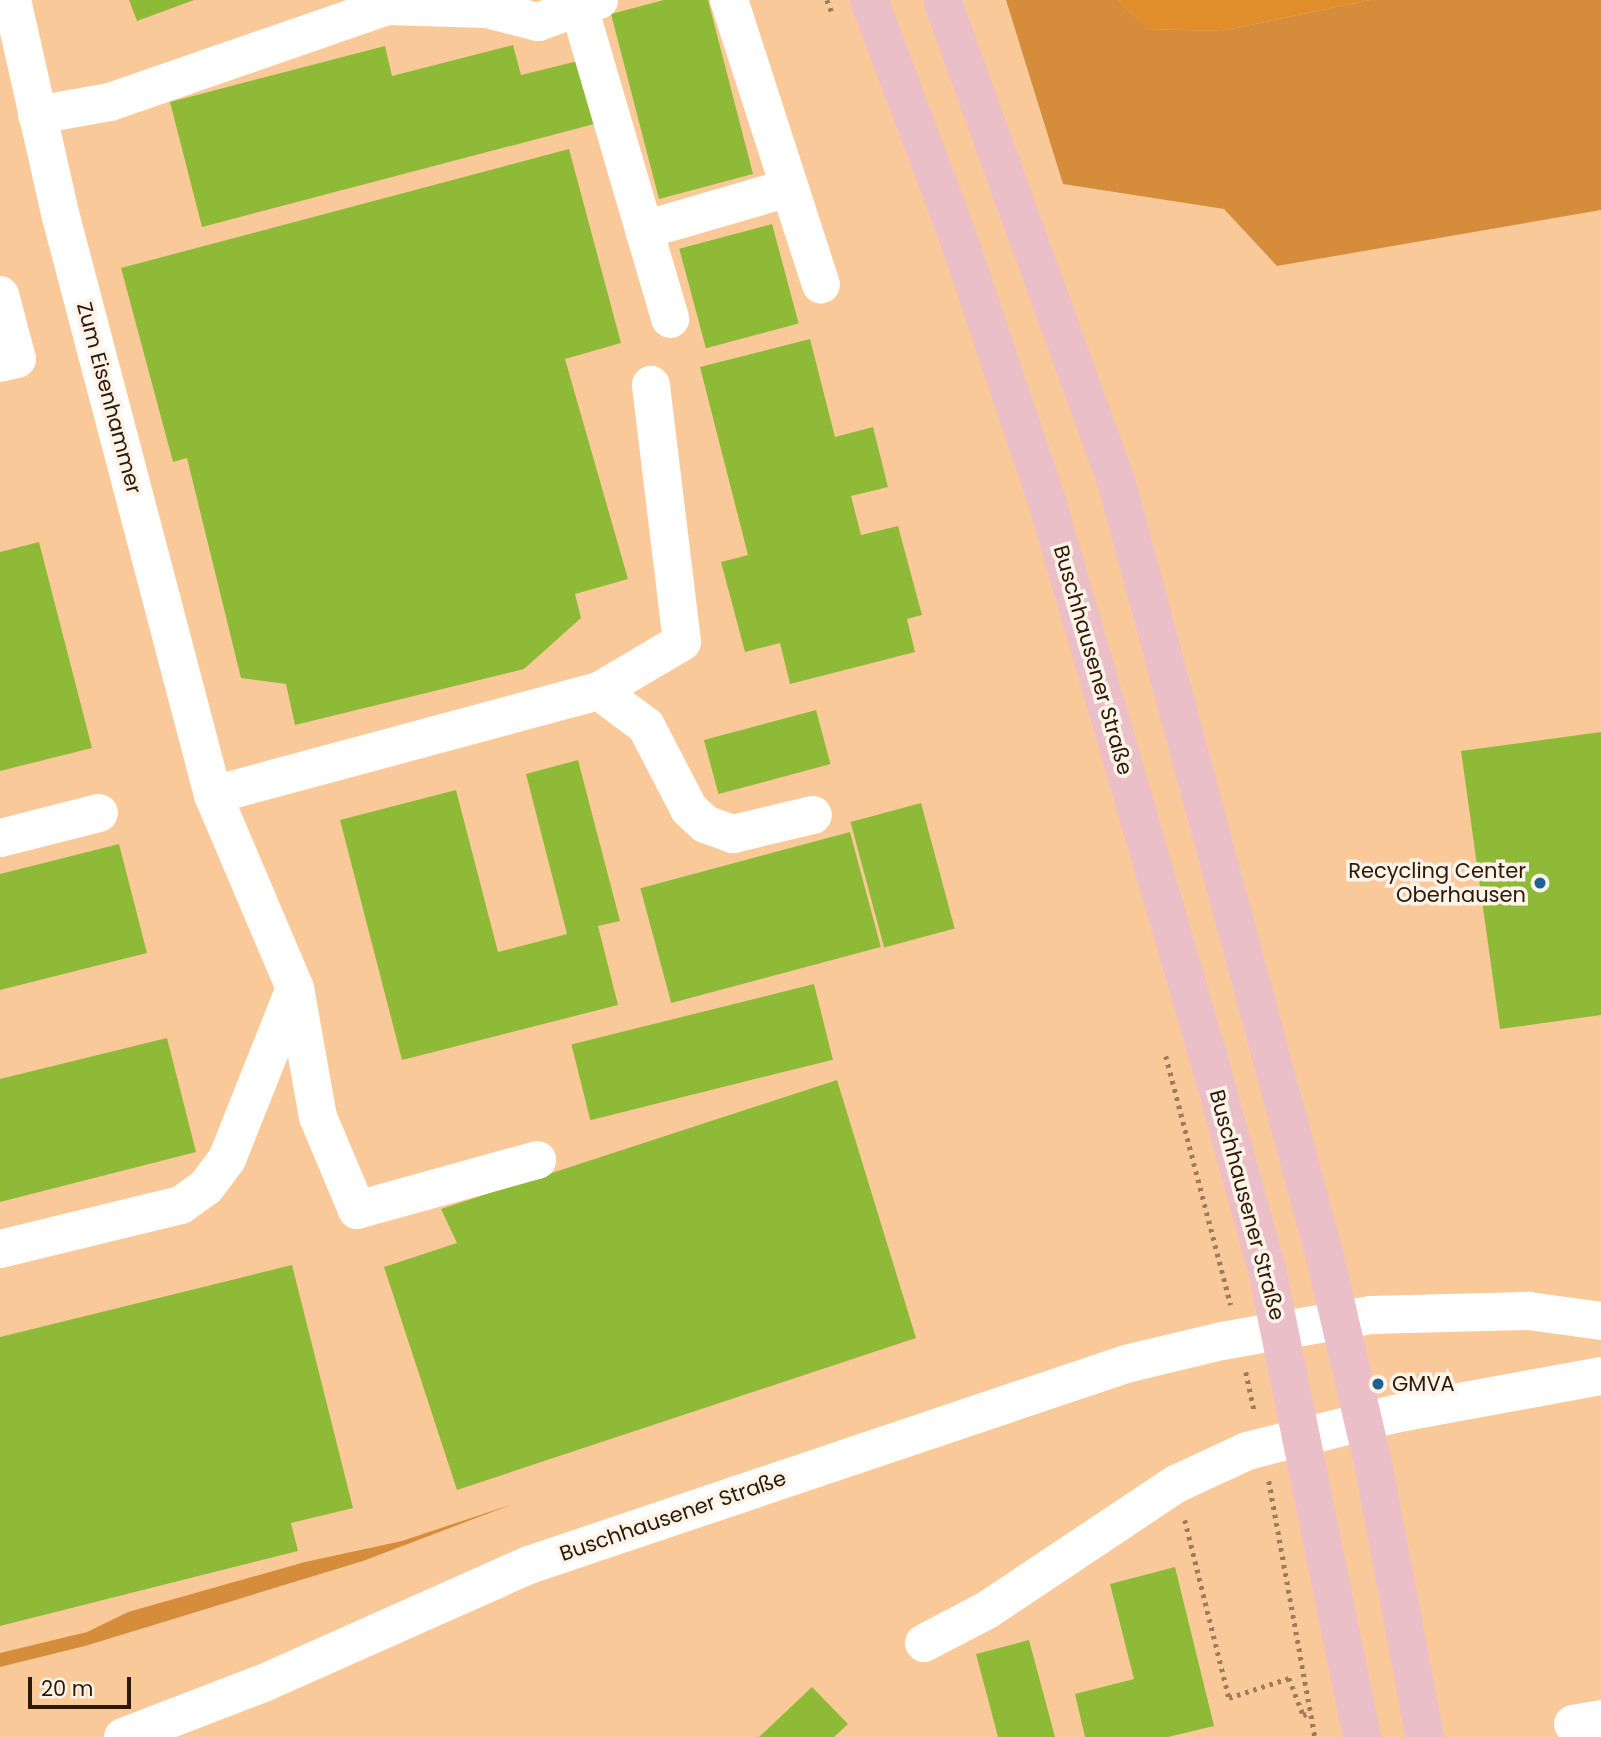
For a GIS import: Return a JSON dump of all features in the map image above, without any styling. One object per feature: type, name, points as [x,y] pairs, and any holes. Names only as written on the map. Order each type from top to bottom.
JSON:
[{"type":"main road","name":"Buschhausener Straße","points":[[869,0],[959,240],[1048,505],[1267,1270],[1312,1477],[1362,1737]]},
{"type":"main road","points":[[942,0],[1117,484],[1325,1257],[1373,1463],[1425,1737]]},
{"type":"street","name":"Zum Eisenhammer","points":[[12,0],[37,115],[214,795],[295,988],[318,1117],[357,1210],[537,1160]]},
{"type":"street","points":[[729,0],[821,285]]},
{"type":"street","points":[[37,115],[110,102],[388,6],[487,9],[538,22],[589,4],[644,230],[670,319]]},
{"type":"street","points":[[644,230],[789,188]]},
{"type":"street","points":[[0,295],[17,359],[0,363]]},
{"type":"street","points":[[214,795],[599,691],[682,642],[651,385]]},
{"type":"street","points":[[599,691],[646,726],[689,809],[705,824],[733,834],[813,815]]},
{"type":"street","points":[[0,838],[99,813]]},
{"type":"street","points":[[0,1249],[181,1205],[206,1187],[227,1159],[295,988]]},
{"type":"street","name":"Buschhausener Straße","points":[[123,1737],[266,1682],[529,1565],[1126,1364],[1222,1341],[1371,1315],[1529,1311],[1601,1321]]},
{"type":"street","points":[[924,1643],[987,1610],[1175,1484],[1247,1451],[1394,1414],[1601,1376]]},
{"type":"path","points":[[827,0],[837,25]]},
{"type":"path","name":"Buschhausener Straße","points":[[1165,1052],[1233,1315]]},
{"type":"path","points":[[1244,1364],[1255,1418]]},
{"type":"path","points":[[1267,1472],[1315,1737]]},
{"type":"path","points":[[1175,1484],[1229,1698],[1289,1678],[1303,1715],[1310,1713]]},
{"type":"shaded area","points":[[1006,0],[1118,0],[1147,29],[1221,31],[1370,0],[1601,0],[1601,210],[1277,266],[1224,209],[1063,184]]},
{"type":"shaded area","points":[[1118,0],[1370,0],[1221,31],[1146,29]]},
{"type":"shaded area","points":[[513,1504],[363,1561],[85,1646],[0,1667],[0,1653],[87,1632],[128,1612],[305,1562],[402,1541]]},
{"type":"building","points":[[129,0],[194,0],[137,21]]},
{"type":"building","points":[[664,0],[708,0],[753,174],[659,199],[611,14]]},
{"type":"building","points":[[513,45],[521,75],[582,60],[598,123],[202,227],[170,102],[385,46],[392,76]]},
{"type":"building","points":[[569,149],[621,343],[565,359],[628,579],[575,594],[581,618],[524,669],[295,725],[286,684],[241,678],[187,458],[173,462],[121,268]]},
{"type":"building","points":[[772,224],[799,323],[706,348],[679,249]]},
{"type":"building","points":[[810,339],[835,437],[873,427],[888,487],[851,496],[861,535],[898,526],[922,615],[907,619],[915,652],[790,684],[780,643],[745,652],[721,562],[748,555],[700,367]]},
{"type":"building","points":[[39,542],[92,748],[0,771],[0,552]]},
{"type":"building","points":[[816,710],[830,764],[718,794],[704,740]]},
{"type":"building","name":"Recycling Center Oberhausen","points":[[1601,732],[1601,1015],[1500,1029],[1461,751]]},
{"type":"building","points":[[578,760],[620,921],[598,926],[618,1005],[402,1060],[340,820],[456,790],[498,952],[567,934],[526,774]]},
{"type":"building","points":[[921,803],[955,929],[884,947],[850,822]]},
{"type":"building","points":[[850,832],[881,947],[671,1003],[640,888]]},
{"type":"building","points":[[119,844],[147,953],[0,990],[0,874]]},
{"type":"building","points":[[814,984],[833,1060],[590,1120],[571,1044]]},
{"type":"building","points":[[167,1038],[196,1152],[0,1202],[0,1079]]},
{"type":"building","points":[[837,1080],[916,1338],[457,1490],[384,1267],[457,1243],[441,1209]]},
{"type":"building","points":[[292,1265],[353,1508],[291,1523],[298,1551],[0,1626],[0,1337]]},
{"type":"building","points":[[1175,1567],[1214,1726],[1168,1737],[1085,1737],[1075,1694],[1134,1679],[1110,1584]]},
{"type":"building","points":[[1029,1640],[1055,1737],[998,1737],[976,1654]]},
{"type":"building","points":[[812,1687],[848,1724],[834,1737],[759,1737]]},
{"type":"place","name":"Recycling Center Oberhausen","points":[[1540,883]]},
{"type":"place","name":"GMVA","points":[[1378,1384]]}]
